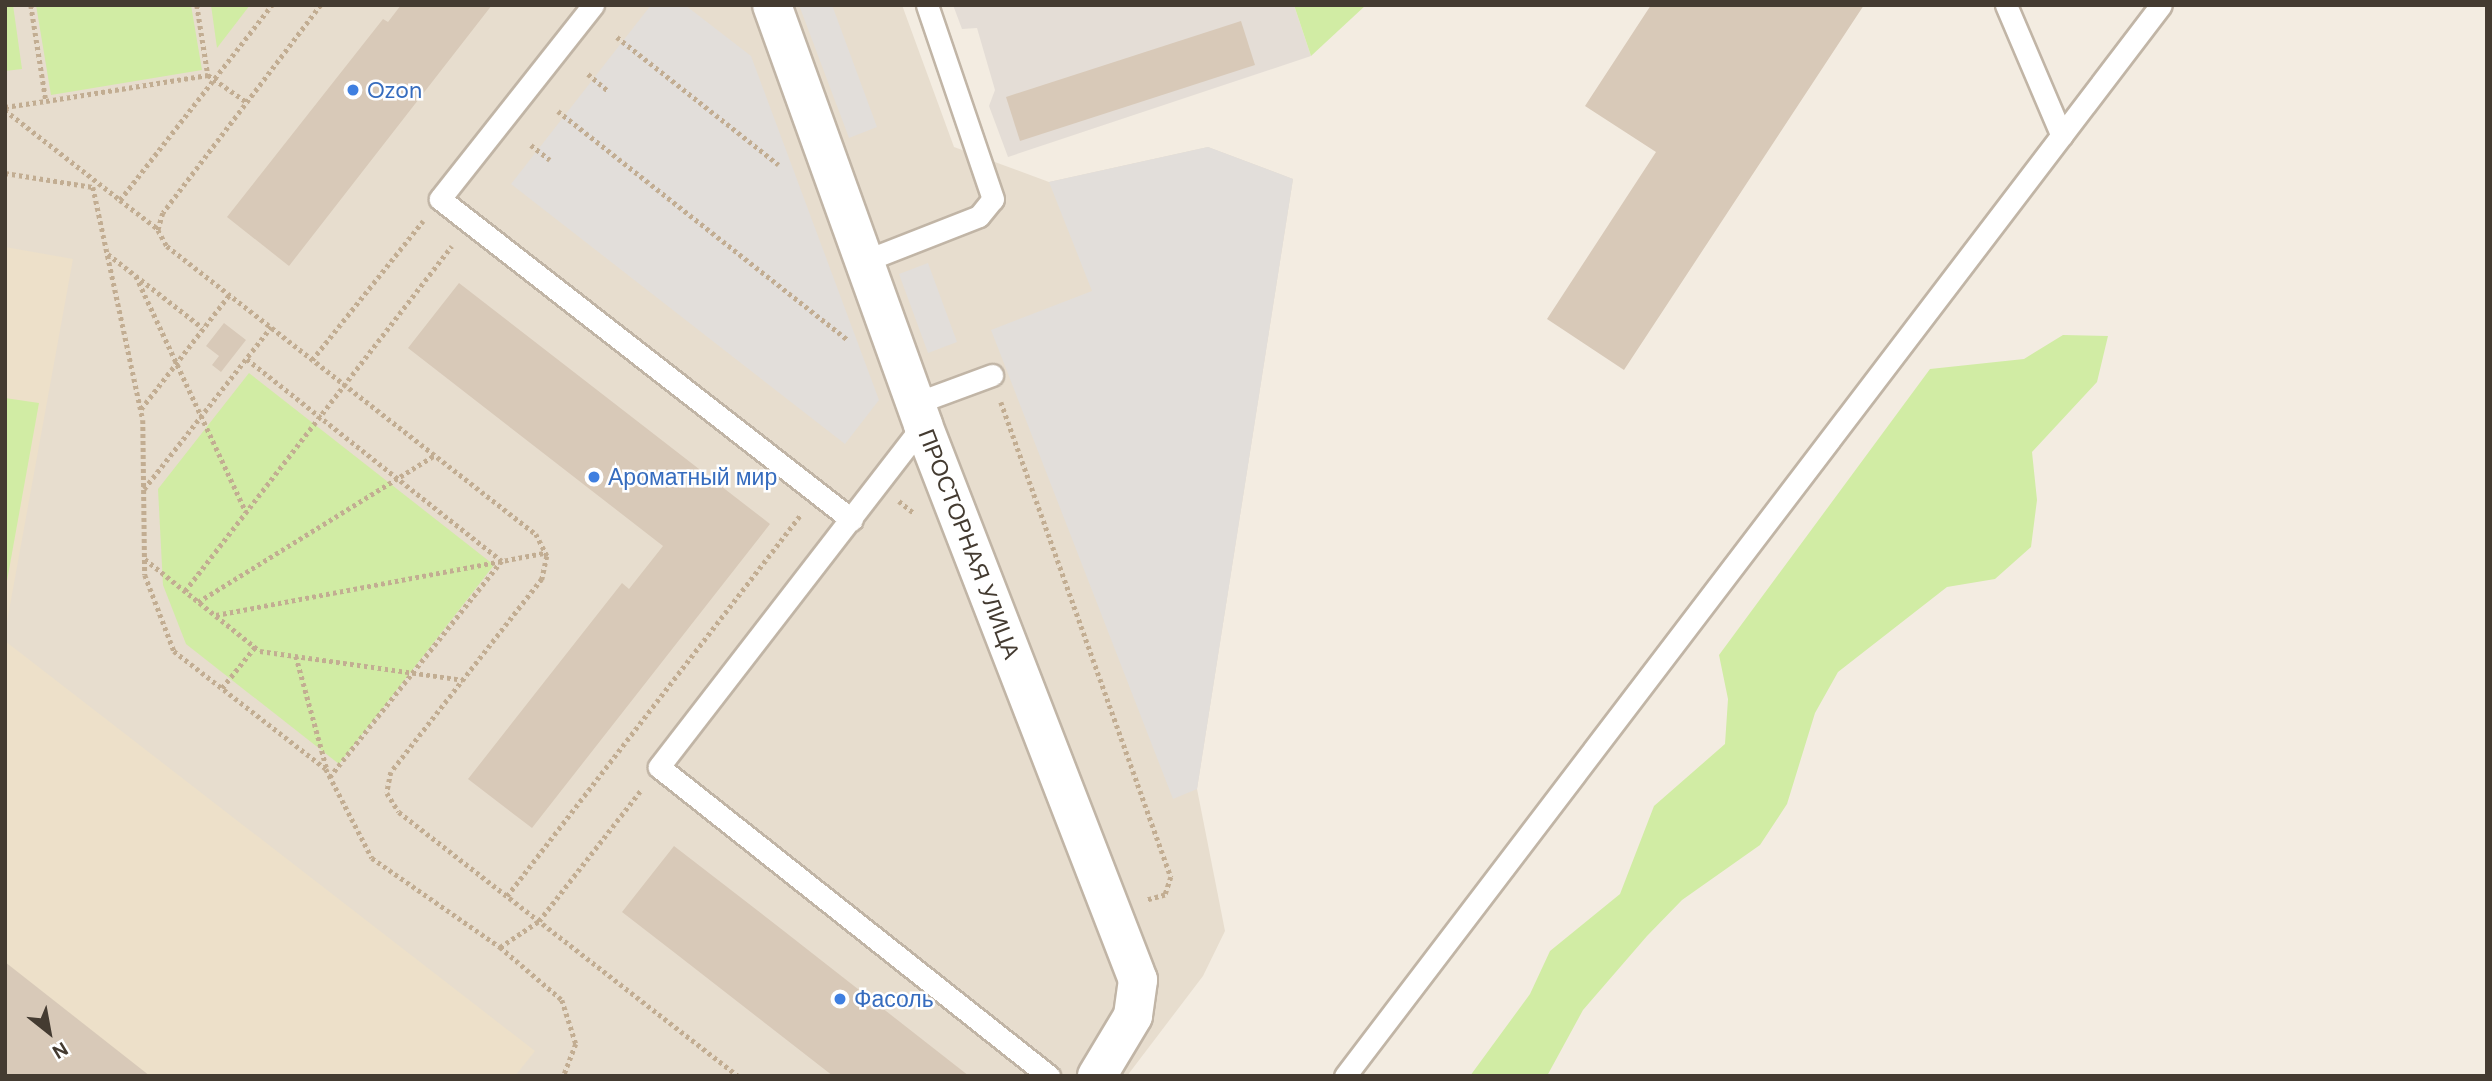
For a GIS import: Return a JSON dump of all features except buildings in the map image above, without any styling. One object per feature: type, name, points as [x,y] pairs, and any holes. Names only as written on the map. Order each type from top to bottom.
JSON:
[{"type":"street","name":"ПРОСТОРНАЯ УЛИЦА","points":[[772,5],[921,413],[1138,980],[1132,1016],[1097,1076]]},
{"type":"lane","points":[[593,5],[440,199],[852,520]]},
{"type":"lane","points":[[867,260],[979,216],[993,199],[927,5]]},
{"type":"lane","points":[[2006,5],[2062,136]]},
{"type":"lane","points":[[1345,1076],[2161,5]]},
{"type":"lane","points":[[992,375],[921,413],[879,485],[659,767],[1049,1076]]},
{"type":"path","points":[[31,5],[46,101]]},
{"type":"path","points":[[197,5],[208,75]]},
{"type":"path","points":[[120,200],[272,5]]},
{"type":"path","points":[[158,229],[163,213],[321,5]]},
{"type":"path","points":[[617,37],[779,165]]},
{"type":"path","points":[[587,74],[608,91]]},
{"type":"path","points":[[5,109],[208,75],[248,103]]},
{"type":"path","points":[[5,109],[158,229],[167,246],[536,534],[545,553],[542,579],[391,772],[387,793],[399,812],[738,1076]]},
{"type":"path","points":[[558,111],[848,340]]},
{"type":"path","points":[[531,145],[550,160]]},
{"type":"path","points":[[5,173],[93,187]]},
{"type":"path","points":[[97,181],[93,187],[141,409],[144,559],[174,651],[326,769]]},
{"type":"path","points":[[312,360],[440,199]]},
{"type":"path","points":[[184,591],[470,222]]},
{"type":"path","points":[[107,254],[203,328]]},
{"type":"path","points":[[136,276],[246,512]]},
{"type":"path","points":[[141,409],[229,295]]},
{"type":"path","points":[[144,490],[271,327]]},
{"type":"path","points":[[247,359],[502,561]]},
{"type":"path","points":[[992,375],[1171,877],[1165,895],[1111,913]]},
{"type":"path","points":[[198,602],[435,455]]},
{"type":"path","points":[[879,485],[927,523]]},
{"type":"path","points":[[507,895],[817,492]]},
{"type":"path","points":[[215,615],[545,553]]},
{"type":"path","points":[[144,559],[255,647],[296,656],[463,680]]},
{"type":"path","points":[[330,777],[502,561]]},
{"type":"path","points":[[222,688],[255,647]]},
{"type":"path","points":[[296,656],[326,769],[372,858],[500,947],[562,1000],[576,1044],[564,1076]]},
{"type":"path","points":[[500,947],[539,921],[659,767]]},
{"type":"shaded area","points":[[5,5],[902,5],[954,147],[1049,182],[1208,147],[1293,179],[1197,789],[1225,931],[1203,976],[1127,1076],[5,1076]]},
{"type":"shaded area","points":[[651,5],[685,5],[751,56],[879,400],[845,444],[511,184]]},
{"type":"shaded area","points":[[799,5],[832,5],[877,127],[849,138]]},
{"type":"shaded area","points":[[953,5],[1294,5],[1311,56],[1008,157],[989,106],[995,90],[977,28],[962,29]]},
{"type":"shaded area","points":[[1208,147],[1293,179],[1197,789],[1173,799],[991,330],[1092,291],[1049,182]]},
{"type":"shaded area","points":[[5,247],[73,259],[5,633]]},
{"type":"shaded area","points":[[928,263],[957,342],[928,353],[899,274]]},
{"type":"shaded area","points":[[5,641],[535,1051],[515,1076],[5,1076]]},
{"type":"green space","points":[[5,5],[13,5],[22,69],[5,71]]},
{"type":"green space","points":[[36,5],[191,5],[202,70],[51,95]]},
{"type":"green space","points":[[211,5],[250,5],[217,48]]},
{"type":"green space","points":[[1294,5],[1366,5],[1311,56]]},
{"type":"green space","points":[[2063,335],[2108,336],[2097,382],[2032,452],[2037,500],[2031,547],[1995,579],[1947,587],[1838,672],[1815,713],[1787,804],[1760,845],[1682,900],[1647,936],[1583,1010],[1547,1076],[1470,1076],[1530,994],[1550,951],[1620,894],[1654,806],[1725,744],[1728,699],[1719,655],[1930,369],[2024,359]]},
{"type":"green space","points":[[249,373],[494,565],[339,764],[186,644],[163,585],[158,489]]},
{"type":"green space","points":[[5,398],[39,403],[7,581],[5,581]]},
{"type":"place","name":"Ozon","points":[[353,90]]},
{"type":"place","name":"Ароматный мир","points":[[594,477]]},
{"type":"place","name":"Фасоль","points":[[840,999]]}]
